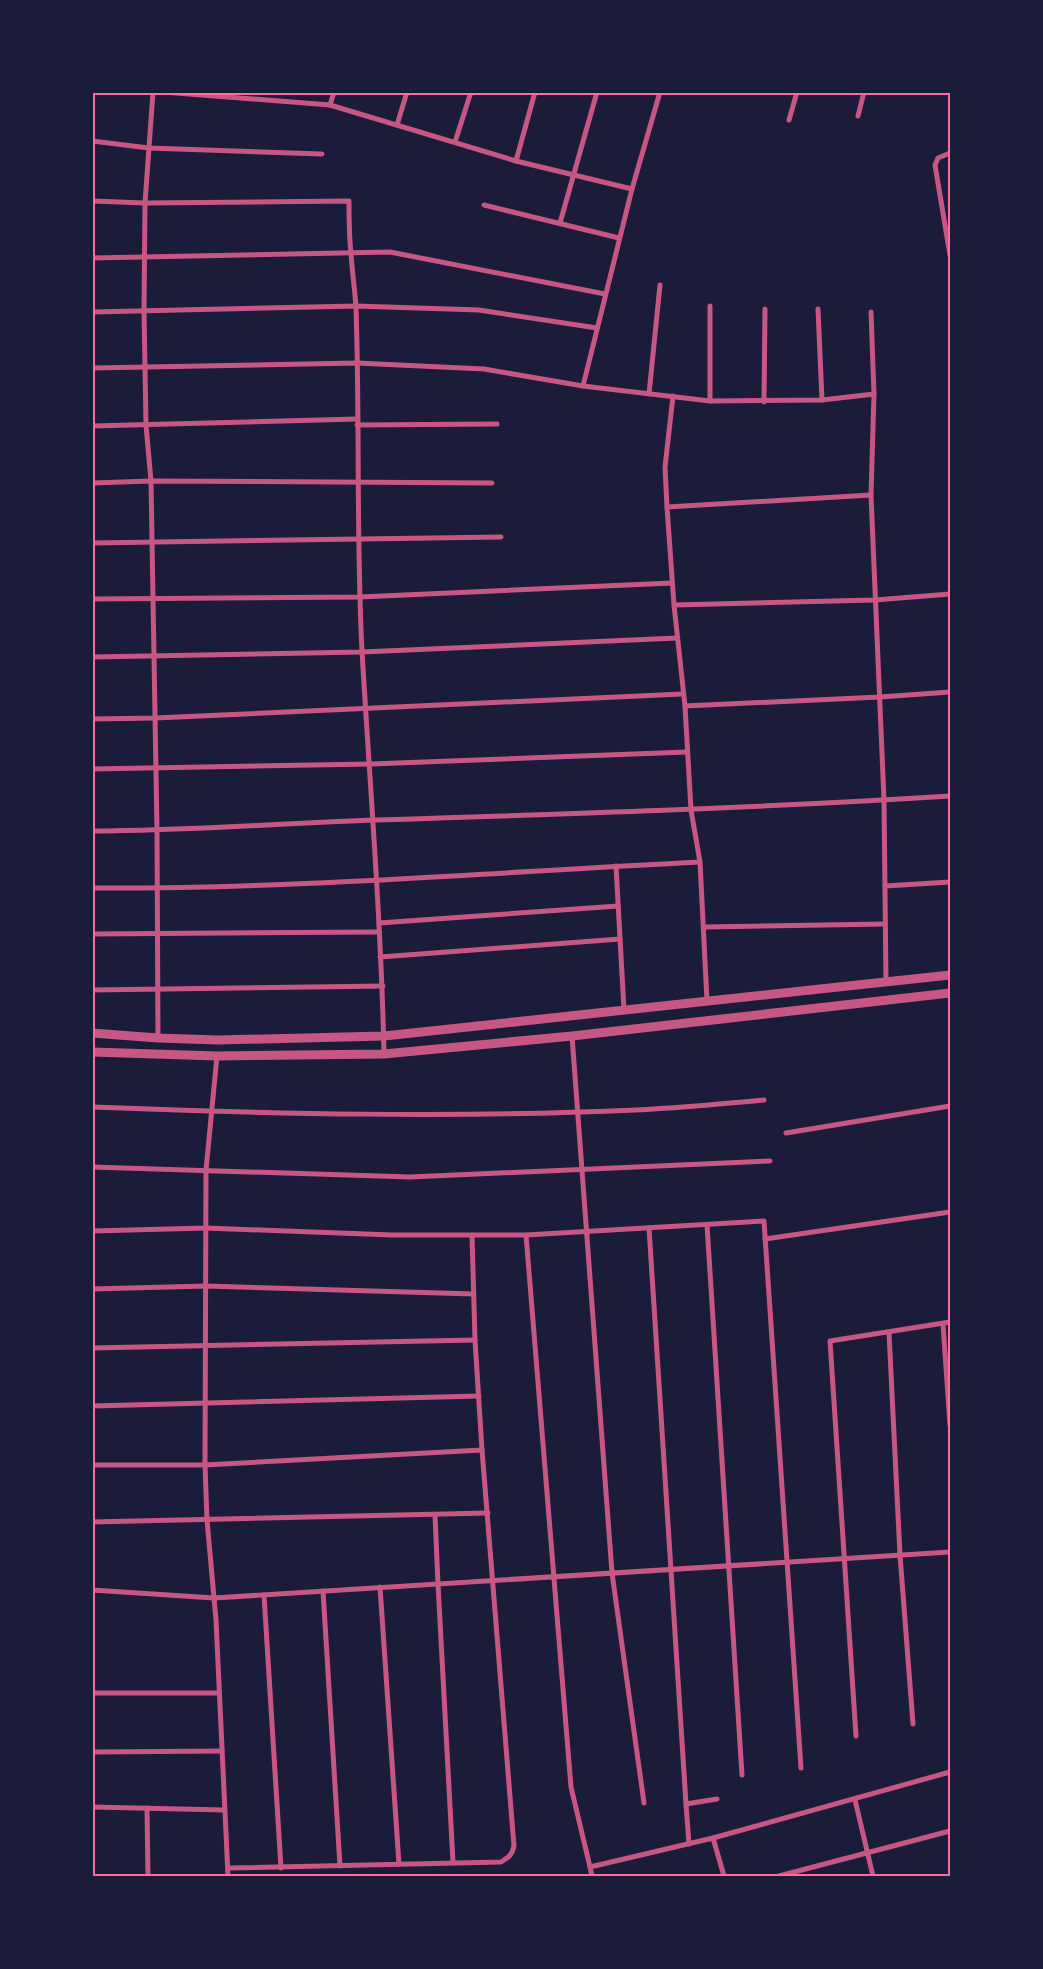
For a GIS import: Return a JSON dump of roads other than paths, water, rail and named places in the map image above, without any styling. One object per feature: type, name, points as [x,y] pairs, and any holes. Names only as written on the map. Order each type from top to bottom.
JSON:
[{"type":"street","points":[[153,92],[145,203],[144,311],[146,425],[151,480],[157,831],[158,1038]]},
{"type":"street","points":[[163,92],[330,105],[516,161],[632,189]]},
{"type":"street","points":[[330,105],[334,92]]},
{"type":"street","points":[[397,125],[407,92]]},
{"type":"street","points":[[455,142],[471,92]]},
{"type":"street","points":[[516,161],[535,92]]},
{"type":"street","points":[[560,223],[597,92]]},
{"type":"street","points":[[584,386],[619,238],[660,92]]},
{"type":"street","points":[[789,120],[797,92]]},
{"type":"street","points":[[858,116],[864,92]]},
{"type":"street","points":[[92,141],[149,148],[322,154]]},
{"type":"street","points":[[950,153],[938,158],[936,165],[950,255]]},
{"type":"street","points":[[92,201],[145,203],[349,201],[350,251],[356,306],[357,481],[362,652],[371,764],[383,986],[384,1054]]},
{"type":"street","points":[[484,206],[619,238]]},
{"type":"street","points":[[92,258],[350,251],[390,252],[606,294]]},
{"type":"street","points":[[649,394],[660,285]]},
{"type":"street","points":[[92,312],[356,306],[479,310],[597,328]]},
{"type":"street","points":[[710,306],[710,401]]},
{"type":"street","points":[[764,402],[765,309]]},
{"type":"street","points":[[818,309],[822,400]]},
{"type":"street","points":[[871,312],[874,394],[871,495],[884,800],[886,983]]},
{"type":"street","points":[[92,368],[357,363],[484,369],[584,386],[710,401],[822,400],[874,394]]},
{"type":"street","points":[[673,396],[665,467],[667,507],[682,694],[685,706],[691,810],[700,862],[707,1002]]},
{"type":"street","points":[[92,426],[357,419]]},
{"type":"street","points":[[357,426],[497,424]]},
{"type":"street","points":[[92,483],[151,480],[492,482]]},
{"type":"street","points":[[667,507],[871,495]]},
{"type":"street","points":[[92,543],[501,537]]},
{"type":"street","points":[[92,599],[360,597],[672,583]]},
{"type":"street","points":[[674,604],[875,600],[950,594]]},
{"type":"street","points":[[92,657],[362,652],[677,638]]},
{"type":"street","points":[[685,706],[950,692]]},
{"type":"street","points":[[92,718],[155,718],[682,694]]},
{"type":"street","points":[[92,769],[371,764],[687,752]]},
{"type":"street","points":[[92,831],[157,831],[374,820],[691,810],[950,796]]},
{"type":"street","points":[[92,888],[376,882],[700,862]]},
{"type":"street","points":[[616,866],[624,1011]]},
{"type":"street","points":[[886,886],[950,882]]},
{"type":"street","points":[[379,923],[618,906]]},
{"type":"street","points":[[704,927],[885,924]]},
{"type":"street","points":[[92,934],[379,932]]},
{"type":"street","points":[[380,957],[620,939]]},
{"type":"street","points":[[92,1033],[218,1040],[384,1036],[950,975]]},
{"type":"street","points":[[92,990],[383,986]]},
{"type":"street","points":[[92,1052],[217,1056],[384,1054],[572,1036],[950,993]]},
{"type":"street","points":[[572,1036],[612,1573],[644,1803]]},
{"type":"street","points":[[217,1056],[206,1170],[205,1465],[206,1520],[214,1598],[228,1876]]},
{"type":"street","points":[[92,1107],[212,1112],[373,1115],[639,1110],[764,1100]]},
{"type":"street","points":[[786,1133],[950,1106]]},
{"type":"street","points":[[92,1167],[410,1177],[770,1161]]},
{"type":"street","points":[[765,1239],[950,1212]]},
{"type":"street","points":[[92,1231],[206,1228],[472,1236],[586,1232],[764,1221],[801,1768]]},
{"type":"street","points":[[707,1225],[742,1775]]},
{"type":"street","points":[[649,1228],[689,1844]]},
{"type":"street","points":[[526,1235],[571,1787],[592,1876]]},
{"type":"street","points":[[228,1868],[500,1862],[510,1857],[514,1846],[482,1450],[475,1340],[472,1236]]},
{"type":"street","points":[[92,1289],[206,1286],[474,1294]]},
{"type":"street","points":[[856,1736],[830,1341],[950,1322]]},
{"type":"street","points":[[943,1324],[950,1425]]},
{"type":"street","points":[[889,1333],[900,1555],[913,1724]]},
{"type":"street","points":[[92,1348],[205,1344],[475,1340]]},
{"type":"street","points":[[92,1406],[480,1396]]},
{"type":"street","points":[[92,1465],[205,1465],[482,1450]]},
{"type":"street","points":[[92,1522],[488,1513]]},
{"type":"street","points":[[436,1515],[453,1862]]},
{"type":"street","points":[[92,1590],[214,1598],[950,1552]]},
{"type":"street","points":[[380,1587],[399,1864]]},
{"type":"street","points":[[323,1591],[340,1866]]},
{"type":"street","points":[[264,1594],[281,1868]]},
{"type":"street","points":[[92,1693],[219,1693]]},
{"type":"street","points":[[92,1752],[222,1751]]},
{"type":"street","points":[[590,1867],[713,1838],[950,1772]]},
{"type":"street","points":[[686,1804],[716,1799]]},
{"type":"street","points":[[855,1800],[866,1853],[873,1876]]},
{"type":"street","points":[[92,1807],[224,1810]]},
{"type":"street","points":[[147,1808],[148,1876]]},
{"type":"street","points":[[779,1876],[950,1831]]},
{"type":"street","points":[[713,1838],[724,1876]]}]
